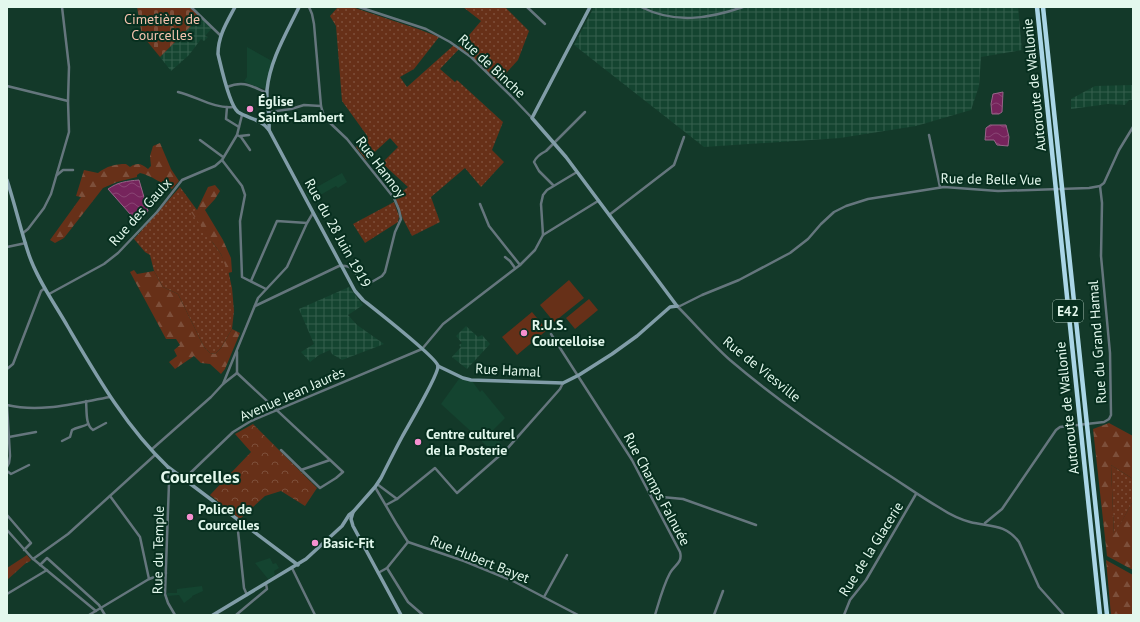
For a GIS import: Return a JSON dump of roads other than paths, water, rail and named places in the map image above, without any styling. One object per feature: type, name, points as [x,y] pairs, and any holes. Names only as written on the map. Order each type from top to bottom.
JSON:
[{"type":"highway","name":"Autoroute de Wallonie","points":[[1037,7],[1100,615]]},
{"type":"highway","name":"Autoroute de Wallonie","points":[[1043,7],[1107,615]]},
{"type":"main road","points":[[235,7],[220,35],[218,45],[218,54],[227,87],[233,107],[242,114],[264,124],[269,130]]},
{"type":"main road","points":[[269,130],[267,93],[273,61],[299,7]]},
{"type":"main road","points":[[532,118],[590,7]]},
{"type":"main road","name":"Rue de Binche","points":[[532,118],[577,172]]},
{"type":"main road","name":"Rue du 28 Juin 1919","points":[[269,130],[352,286],[363,300],[422,349],[436,362],[438,366]]},
{"type":"main road","name":"Rue de Viesville","points":[[577,172],[608,216],[677,306]]},
{"type":"main road","points":[[7,180],[30,256],[45,288],[110,397],[128,423],[151,451],[168,467],[298,565]]},
{"type":"main road","name":"Rue Hamal","points":[[438,366],[463,378],[471,380],[564,383],[607,358],[637,336],[670,307],[677,306]]},
{"type":"main road","points":[[401,615],[349,521],[349,515],[376,486],[426,395],[438,371],[438,366]]},
{"type":"main road","points":[[213,615],[298,565],[342,526],[343,523],[349,521]]},
{"type":"street","points":[[23,233],[28,229],[44,208],[51,194],[68,132],[70,67],[62,7]]},
{"type":"street","points":[[191,7],[220,35]]},
{"type":"street","name":"Rue Hannoy","points":[[309,7],[314,24],[321,106],[324,113],[329,122],[347,139],[394,198],[401,219],[395,232],[385,272],[382,276],[363,288],[353,269],[349,266],[342,266]]},
{"type":"street","name":"Rue de Binche","points":[[358,7],[426,30],[450,42],[471,57],[532,118]]},
{"type":"street","points":[[526,7],[545,24]]},
{"type":"street","points":[[641,7],[660,15],[680,19],[701,18],[722,14],[743,7]]},
{"type":"street","points":[[227,87],[236,83],[241,83],[267,93]]},
{"type":"street","points":[[7,86],[68,101]]},
{"type":"street","points":[[178,92],[192,95],[212,104],[227,108],[233,107]]},
{"type":"street","points":[[269,112],[291,109],[304,105],[321,106]]},
{"type":"street","points":[[227,108],[226,119],[239,127]]},
{"type":"street","points":[[553,185],[539,171],[534,162],[540,154],[546,151],[585,112]]},
{"type":"street","name":"Rue des Gaulx","points":[[48,294],[104,264],[118,253],[142,229],[182,180],[215,166],[222,159],[238,136],[242,114]]},
{"type":"street","points":[[1100,186],[1107,178],[1119,150],[1133,127]]},
{"type":"street","points":[[929,134],[940,187]]},
{"type":"street","points":[[238,136],[249,135]]},
{"type":"street","points":[[238,136],[250,150]]},
{"type":"street","points":[[608,216],[674,165],[684,137]]},
{"type":"street","points":[[200,140],[222,159],[242,186],[245,195],[240,221],[242,277],[266,289]]},
{"type":"street","points":[[56,176],[63,170],[73,170]]},
{"type":"street","points":[[543,235],[541,204],[543,195],[553,185],[577,172]]},
{"type":"street","name":"Rue de Belle Vue","points":[[677,306],[739,280],[790,253],[808,239],[828,217],[846,206],[868,199],[940,187],[998,191],[1076,189],[1095,188],[1100,186]]},
{"type":"street","name":"Rue du Grand Hamal","points":[[985,524],[1002,509],[1056,430],[1060,427],[1099,423],[1109,419],[1111,415],[1110,353],[1101,256],[1102,203],[1100,186]]},
{"type":"street","points":[[422,349],[443,324],[520,265],[535,250],[543,235],[598,201]]},
{"type":"street","points":[[480,204],[489,226],[520,265]]},
{"type":"street","points":[[223,384],[258,298],[287,267],[313,213]]},
{"type":"street","points":[[251,281],[277,221],[307,223]]},
{"type":"street","points":[[7,247],[26,243]]},
{"type":"street","points":[[505,257],[515,268]]},
{"type":"street","points":[[255,306],[342,266]]},
{"type":"street","points":[[7,369],[13,364],[41,291],[45,288]]},
{"type":"street","name":"Rue de Viesville","points":[[677,306],[701,332],[753,379],[835,440],[916,494],[956,518],[1007,530],[1019,542],[1039,587],[1064,615]]},
{"type":"street","points":[[551,334],[579,375]]},
{"type":"street","name":"Avenue Jean Jaurès","points":[[184,479],[233,432],[251,421],[278,411],[422,349]]},
{"type":"street","points":[[237,350],[237,373],[342,472],[336,478],[320,488],[281,450]]},
{"type":"street","points":[[151,451],[211,397],[223,384],[237,373]]},
{"type":"street","name":"Rue Champs Falnuée","points":[[579,375],[632,460],[681,556],[677,566],[670,572],[655,615]]},
{"type":"street","points":[[386,505],[397,499],[435,468],[458,493],[506,450],[564,383]]},
{"type":"street","points":[[7,467],[10,456],[7,405],[20,408],[38,408],[110,397]]},
{"type":"street","points":[[86,401],[86,413],[90,428],[93,430],[106,423]]},
{"type":"street","points":[[62,441],[70,437],[72,430],[88,424]]},
{"type":"street","points":[[9,437],[36,432]]},
{"type":"street","points":[[33,559],[68,534],[155,455]]},
{"type":"street","points":[[301,470],[330,460]]},
{"type":"street","points":[[7,471],[14,474],[29,465]]},
{"type":"street","name":"Rue du Temple","points":[[168,467],[169,483],[165,594],[175,615]]},
{"type":"street","points":[[169,483],[177,473]]},
{"type":"street","points":[[376,486],[397,499]]},
{"type":"street","points":[[376,486],[408,542],[387,568],[378,573]]},
{"type":"street","points":[[650,493],[662,497],[683,498],[756,525]]},
{"type":"street","name":"Rue de la Glacerie","points":[[844,615],[850,600],[866,580],[916,494]]},
{"type":"street","points":[[110,496],[140,537],[149,579]]},
{"type":"street","points":[[7,515],[31,543],[24,550]]},
{"type":"street","points":[[242,524],[238,531],[244,588],[247,595]]},
{"type":"street","points":[[7,530],[33,559],[96,611]]},
{"type":"street","name":"Rue Hubert Bayet","points":[[408,542],[464,561],[513,581],[578,615]]},
{"type":"street","points":[[544,598],[567,555]]},
{"type":"street","points":[[40,565],[47,558],[100,608],[105,615]]},
{"type":"street","points":[[292,568],[315,615]]},
{"type":"street","points":[[387,568],[408,602],[423,615]]},
{"type":"street","points":[[7,594],[46,570]]},
{"type":"street","points":[[89,615],[149,579],[166,573]]},
{"type":"street","points":[[236,615],[267,589],[266,584]]},
{"type":"street","points":[[714,615],[723,591]]},
{"type":"water","points":[[1003,92],[1002,112],[999,114],[992,114],[991,104],[993,94]]},
{"type":"water","points":[[990,125],[1006,125],[1009,137],[1008,146],[997,145],[994,140],[985,140],[986,128]]},
{"type":"water","points":[[139,180],[148,211],[138,223],[108,189],[123,182]]},
{"type":"place","name":"Église Saint-Lambert","points":[[250,109]]},
{"type":"place","name":"R.U.S. Courcelloise","points":[[524,333]]},
{"type":"place","name":"Centre culturel de la Posterie","points":[[418,442]]},
{"type":"place","name":"Police de Courcelles","points":[[190,517]]},
{"type":"place","name":"Basic-Fit","points":[[315,543]]},
{"type":"district","name":"Courcelles","points":[[200,476]]},
{"type":"park label","name":"Cimetière de Courcelles","points":[[162,28]]}]
